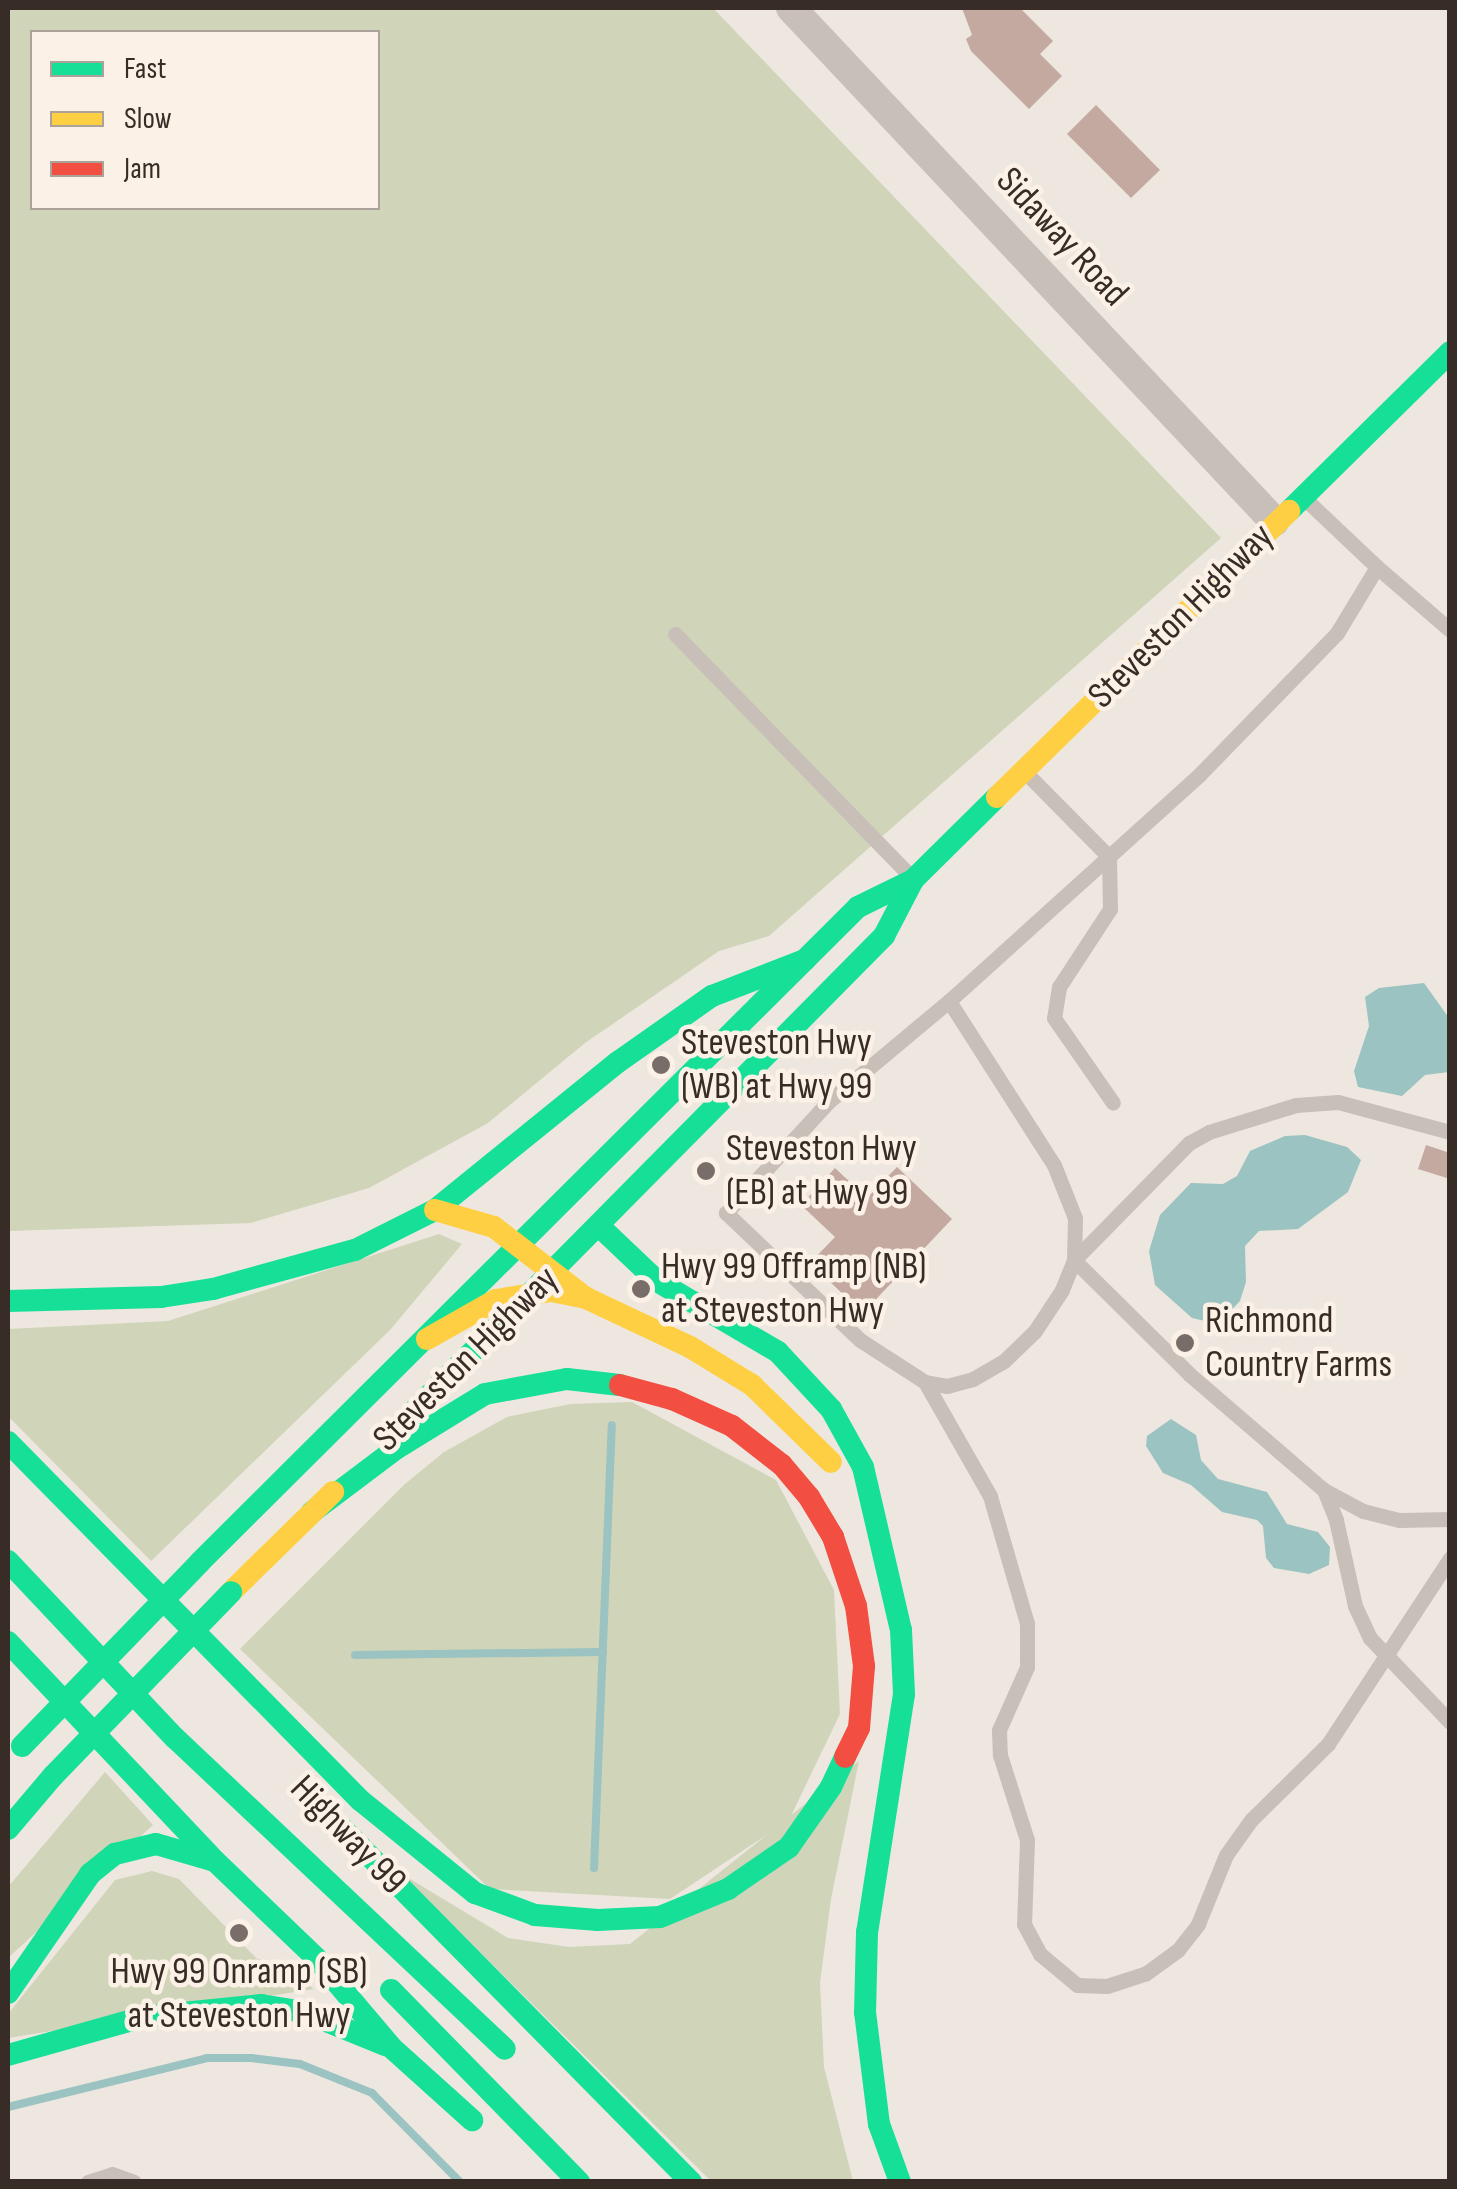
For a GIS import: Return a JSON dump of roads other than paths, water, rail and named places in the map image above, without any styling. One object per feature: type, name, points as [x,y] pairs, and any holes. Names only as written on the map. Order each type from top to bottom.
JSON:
[{"type":"main road","name":"Steveston Highway","points":[[15,1753],[200,1562],[858,907],[914,880],[1026,773],[1274,521],[1450,352]]},
{"type":"main road","name":"Steveston Highway","points":[[8,1829],[53,1776],[232,1592],[884,936],[914,880]]},
{"type":"main road","points":[[8,1301],[161,1297],[213,1289],[355,1250],[435,1210],[675,1020],[712,996],[805,960]]},
{"type":"main road","points":[[435,1210],[494,1227],[586,1298],[690,1347],[752,1385],[807,1434],[844,1478],[878,1536]]},
{"type":"main road","points":[[599,1226],[657,1280],[778,1352],[831,1408],[863,1466],[901,1630],[904,1694],[867,1932],[865,2012],[879,2124],[900,2182]]},
{"type":"main road","points":[[427,1339],[496,1300],[533,1292],[586,1298]]},
{"type":"main road","points":[[8,1442],[360,1800],[425,1857],[476,1892],[535,1915],[598,1920],[660,1917],[728,1889],[789,1847],[831,1787],[859,1728],[864,1666],[856,1606],[833,1537],[809,1496],[782,1464],[732,1426],[672,1398],[608,1382],[566,1379],[484,1394],[397,1448],[312,1512]]},
{"type":"main road","points":[[8,1561],[175,1738],[530,2072]]},
{"type":"main road","points":[[124,1603],[193,1674]]},
{"type":"main road","points":[[103,1619],[166,1684]]},
{"type":"main road","points":[[8,1642],[214,1861],[316,1958],[392,2048],[492,2138]]},
{"type":"main road","points":[[63,1655],[203,1798]]},
{"type":"main road","points":[[258,1782],[443,1989]]},
{"type":"main road","name":"Highway 99","points":[[318,1803],[691,2182]]},
{"type":"main road","points":[[8,1993],[90,1874],[115,1854],[156,1844],[214,1861]]},
{"type":"main road","points":[[370,1968],[580,2182]]},
{"type":"main road","points":[[8,2054],[143,2017],[261,2005],[304,2012],[392,2048]]},
{"type":"street","name":"Sidaway Road","points":[[792,8],[1274,521]]},
{"type":"lane","points":[[1301,496],[1450,630]]},
{"type":"lane","points":[[1377,567],[1336,633],[1200,774],[949,1002],[828,1102],[726,1213],[860,1340],[925,1382],[946,1386],[972,1379],[1004,1361],[1035,1330],[1074,1260],[1190,1143],[1209,1132],[1296,1105],[1338,1102],[1450,1132]]},
{"type":"lane","points":[[675,634],[914,880]]},
{"type":"lane","points":[[1026,773],[1109,858],[1110,909],[1059,987],[1054,1018],[1112,1102]]},
{"type":"lane","points":[[949,1002],[1054,1165],[1075,1218],[1074,1260],[1189,1374],[1324,1490],[1363,1511],[1400,1520],[1450,1519]]},
{"type":"lane","points":[[925,1382],[990,1496],[1027,1623],[1028,1667],[999,1730],[1000,1755],[1027,1840],[1024,1924],[1040,1954],[1077,1985],[1108,1986],[1144,1974],[1178,1950],[1198,1924],[1226,1855],[1251,1820],[1328,1744],[1450,1558]]},
{"type":"lane","points":[[1324,1490],[1336,1520],[1355,1606],[1370,1638],[1450,1722]]},
{"type":"lane","points":[[88,2182],[112,2174],[134,2182]]},
{"type":"water","points":[[1424,983],[1449,1018],[1449,1072],[1425,1075],[1402,1096],[1358,1087],[1354,1071],[1369,1026],[1365,997],[1379,988]]},
{"type":"water","points":[[1305,1135],[1347,1147],[1361,1160],[1348,1192],[1298,1229],[1259,1231],[1245,1246],[1246,1282],[1240,1301],[1218,1324],[1192,1318],[1155,1285],[1149,1251],[1160,1215],[1191,1183],[1223,1184],[1237,1176],[1250,1151],[1285,1136]]},
{"type":"water","points":[[1171,1419],[1196,1435],[1201,1460],[1218,1479],[1267,1492],[1287,1524],[1318,1532],[1330,1547],[1329,1565],[1309,1574],[1274,1568],[1266,1558],[1263,1526],[1257,1520],[1222,1512],[1191,1485],[1163,1473],[1146,1446],[1147,1436]]},
{"type":"waterway","points":[[594,1868],[612,1425]]},
{"type":"waterway","points":[[355,1655],[603,1652]]},
{"type":"waterway","points":[[8,2107],[207,2058],[300,2064],[372,2093],[460,2182]]},
{"type":"place","name":"Steveston Hwy (WB) at Hwy 99","points":[[661,1065]]},
{"type":"place","name":"Steveston Hwy (EB) at Hwy 99","points":[[706,1171]]},
{"type":"place","name":"Hwy 99 Offramp (NB) at Steveston Hwy","points":[[641,1289]]},
{"type":"place","name":"Richmond Country Farms","points":[[1185,1343]]},
{"type":"place","name":"Hwy 99 Onramp (SB) at Steveston Hwy","points":[[239,1933]]}]
